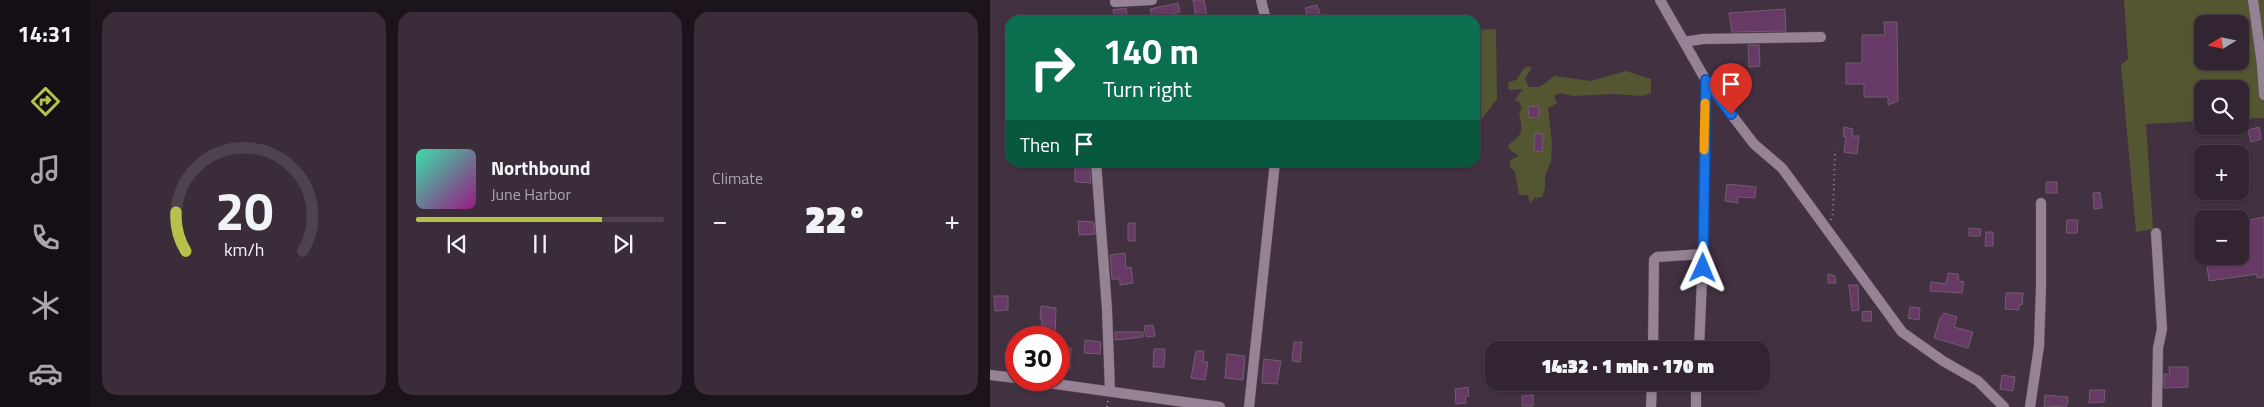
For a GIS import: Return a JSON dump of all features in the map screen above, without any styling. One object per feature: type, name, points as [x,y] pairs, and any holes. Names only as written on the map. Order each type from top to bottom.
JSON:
[{"type":"street","points":[[1115,2],[1152,0]]},
{"type":"street","points":[[1261,0],[1265,15]]},
{"type":"street","points":[[1660,0],[1706,80],[1754,144],[1782,168],[1902,332],[1978,381],[2004,407]]},
{"type":"street","points":[[2253,0],[2264,95]]},
{"type":"street","points":[[1684,42],[1704,39],[1821,37]]},
{"type":"street","points":[[1699,341],[1706,80]]},
{"type":"street","points":[[1096,167],[1107,309],[1110,391]]},
{"type":"street","points":[[1249,407],[1274,167]]},
{"type":"street","points":[[2030,407],[2039,346],[2041,203]]},
{"type":"street","points":[[2156,233],[2162,329],[2158,348],[2157,407]]},
{"type":"street","points":[[1653,341],[1654,260],[1657,257],[1703,254]]},
{"type":"street","points":[[990,375],[1005,377]]},
{"type":"street","points":[[1070,386],[1110,391],[1152,402],[1220,407]]},
{"type":"street","points":[[1651,407],[1652,391]]},
{"type":"street","points":[[1696,391],[1696,407]]},
{"type":"path","points":[[1827,232],[1833,213],[1835,150]]},
{"type":"green space","points":[[2124,0],[2264,0],[2264,118],[2249,119],[2249,80],[2194,80],[2194,121],[2146,124],[2153,229],[2136,232],[2121,65],[2128,59]]},
{"type":"green space","points":[[1496,29],[1497,99],[1481,120],[1480,117],[1480,30]]},
{"type":"green space","points":[[1525,67],[1532,67],[1525,79],[1529,87],[1539,87],[1555,76],[1591,81],[1626,71],[1651,79],[1651,93],[1641,96],[1614,94],[1573,96],[1560,93],[1554,96],[1557,103],[1548,108],[1552,144],[1551,161],[1545,177],[1545,189],[1542,197],[1534,198],[1530,204],[1528,195],[1519,195],[1515,172],[1510,167],[1510,160],[1519,156],[1509,149],[1508,145],[1521,131],[1519,111],[1522,109],[1520,103],[1515,100],[1523,89],[1509,90],[1508,82],[1516,80]]},
{"type":"building","points":[[1193,0],[1204,0],[1207,15],[1196,15]]},
{"type":"building","points":[[1178,3],[1180,12],[1168,15],[1152,15],[1150,9]]},
{"type":"building","points":[[1317,5],[1321,15],[1307,15],[1305,8]]},
{"type":"building","points":[[1126,8],[1127,15],[1114,15],[1113,10]]},
{"type":"building","points":[[1785,9],[1786,31],[1732,32],[1729,13]]},
{"type":"building","points":[[1884,22],[1897,22],[1898,101],[1888,105],[1888,97],[1864,97],[1864,84],[1846,84],[1846,63],[1862,63],[1862,35],[1885,35]]},
{"type":"building","points":[[1748,45],[1759,45],[1760,66],[1749,67]]},
{"type":"building","points":[[1539,106],[1539,117],[1529,118],[1528,107]]},
{"type":"building","points":[[1844,127],[1853,129],[1852,136],[1859,136],[1857,154],[1844,152],[1846,137],[1843,137]]},
{"type":"building","points":[[2259,127],[2261,139],[2251,142],[2249,130]]},
{"type":"building","points":[[1535,133],[1543,134],[1542,152],[1534,151]]},
{"type":"building","points":[[1075,167],[1089,167],[1091,183],[1075,182]]},
{"type":"building","points":[[2046,182],[2057,182],[2057,193],[2046,193]]},
{"type":"building","points":[[1727,184],[1756,187],[1755,198],[1737,197],[1738,203],[1725,201]]},
{"type":"building","points":[[2100,192],[2102,208],[2094,209],[2093,193]]},
{"type":"building","points":[[2264,217],[2264,277],[2257,278],[2257,274],[2209,281],[2207,265],[2249,265],[2249,220]]},
{"type":"building","points":[[2067,220],[2078,220],[2077,233],[2066,233]]},
{"type":"building","points":[[1078,221],[1094,222],[1095,234],[1079,235]]},
{"type":"building","points":[[1128,223],[1135,223],[1135,241],[1128,241]]},
{"type":"building","points":[[1969,228],[1981,229],[1980,236],[1969,236]]},
{"type":"building","points":[[1986,232],[1993,232],[1993,246],[1985,246]]},
{"type":"building","points":[[1125,253],[1126,268],[1131,267],[1133,283],[1120,285],[1120,279],[1112,279],[1110,255]]},
{"type":"building","points":[[1948,273],[1958,274],[1959,281],[1964,282],[1962,293],[1930,291],[1931,282],[1946,284]]},
{"type":"building","points":[[1828,274],[1835,276],[1836,283],[1828,283]]},
{"type":"building","points":[[1849,285],[1858,285],[1859,310],[1852,311]]},
{"type":"building","points":[[2006,293],[2023,293],[2022,305],[2019,305],[2019,310],[2005,309]]},
{"type":"building","points":[[994,296],[1008,296],[1008,310],[995,311]]},
{"type":"building","points":[[1041,306],[1056,308],[1055,326],[1042,326],[1042,319],[1040,319]]},
{"type":"building","points":[[1910,307],[1920,308],[1919,320],[1908,318]]},
{"type":"building","points":[[1871,311],[1872,321],[1863,321],[1862,312]]},
{"type":"building","points":[[1944,313],[1957,317],[1954,327],[1973,332],[1968,348],[1934,338],[1940,318]]},
{"type":"building","points":[[1153,325],[1155,336],[1146,337],[1144,326]]},
{"type":"building","points":[[1115,332],[1143,332],[1143,337],[1115,340]]},
{"type":"building","points":[[1085,340],[1101,342],[1100,354],[1084,353]]},
{"type":"building","points":[[1294,342],[1302,342],[1300,362],[1292,361]]},
{"type":"building","points":[[1154,349],[1165,349],[1164,367],[1153,367]]},
{"type":"building","points":[[1196,351],[1204,351],[1203,362],[1208,362],[1205,380],[1191,378]]},
{"type":"building","points":[[1227,354],[1245,356],[1243,380],[1225,378]]},
{"type":"building","points":[[1264,359],[1281,361],[1277,384],[1262,383]]},
{"type":"building","points":[[2169,367],[2188,367],[2188,387],[2164,388],[2164,374],[2170,374]]},
{"type":"building","points":[[2002,375],[2015,377],[2013,391],[2000,389]]},
{"type":"building","points":[[1468,387],[1469,396],[1465,397],[1466,403],[1456,404],[1455,389]]},
{"type":"building","points":[[2090,390],[2105,390],[2104,402],[2089,403]]},
{"type":"building","points":[[1533,395],[1533,406],[1522,406],[1522,396]]},
{"type":"building","points":[[2045,395],[2068,397],[2067,406],[2044,407]]},
{"type":"slow traffic","points":[[1704,150],[1705,103]]},
{"type":"route","points":[[1703,268],[1706,80],[1731,114]]}]
